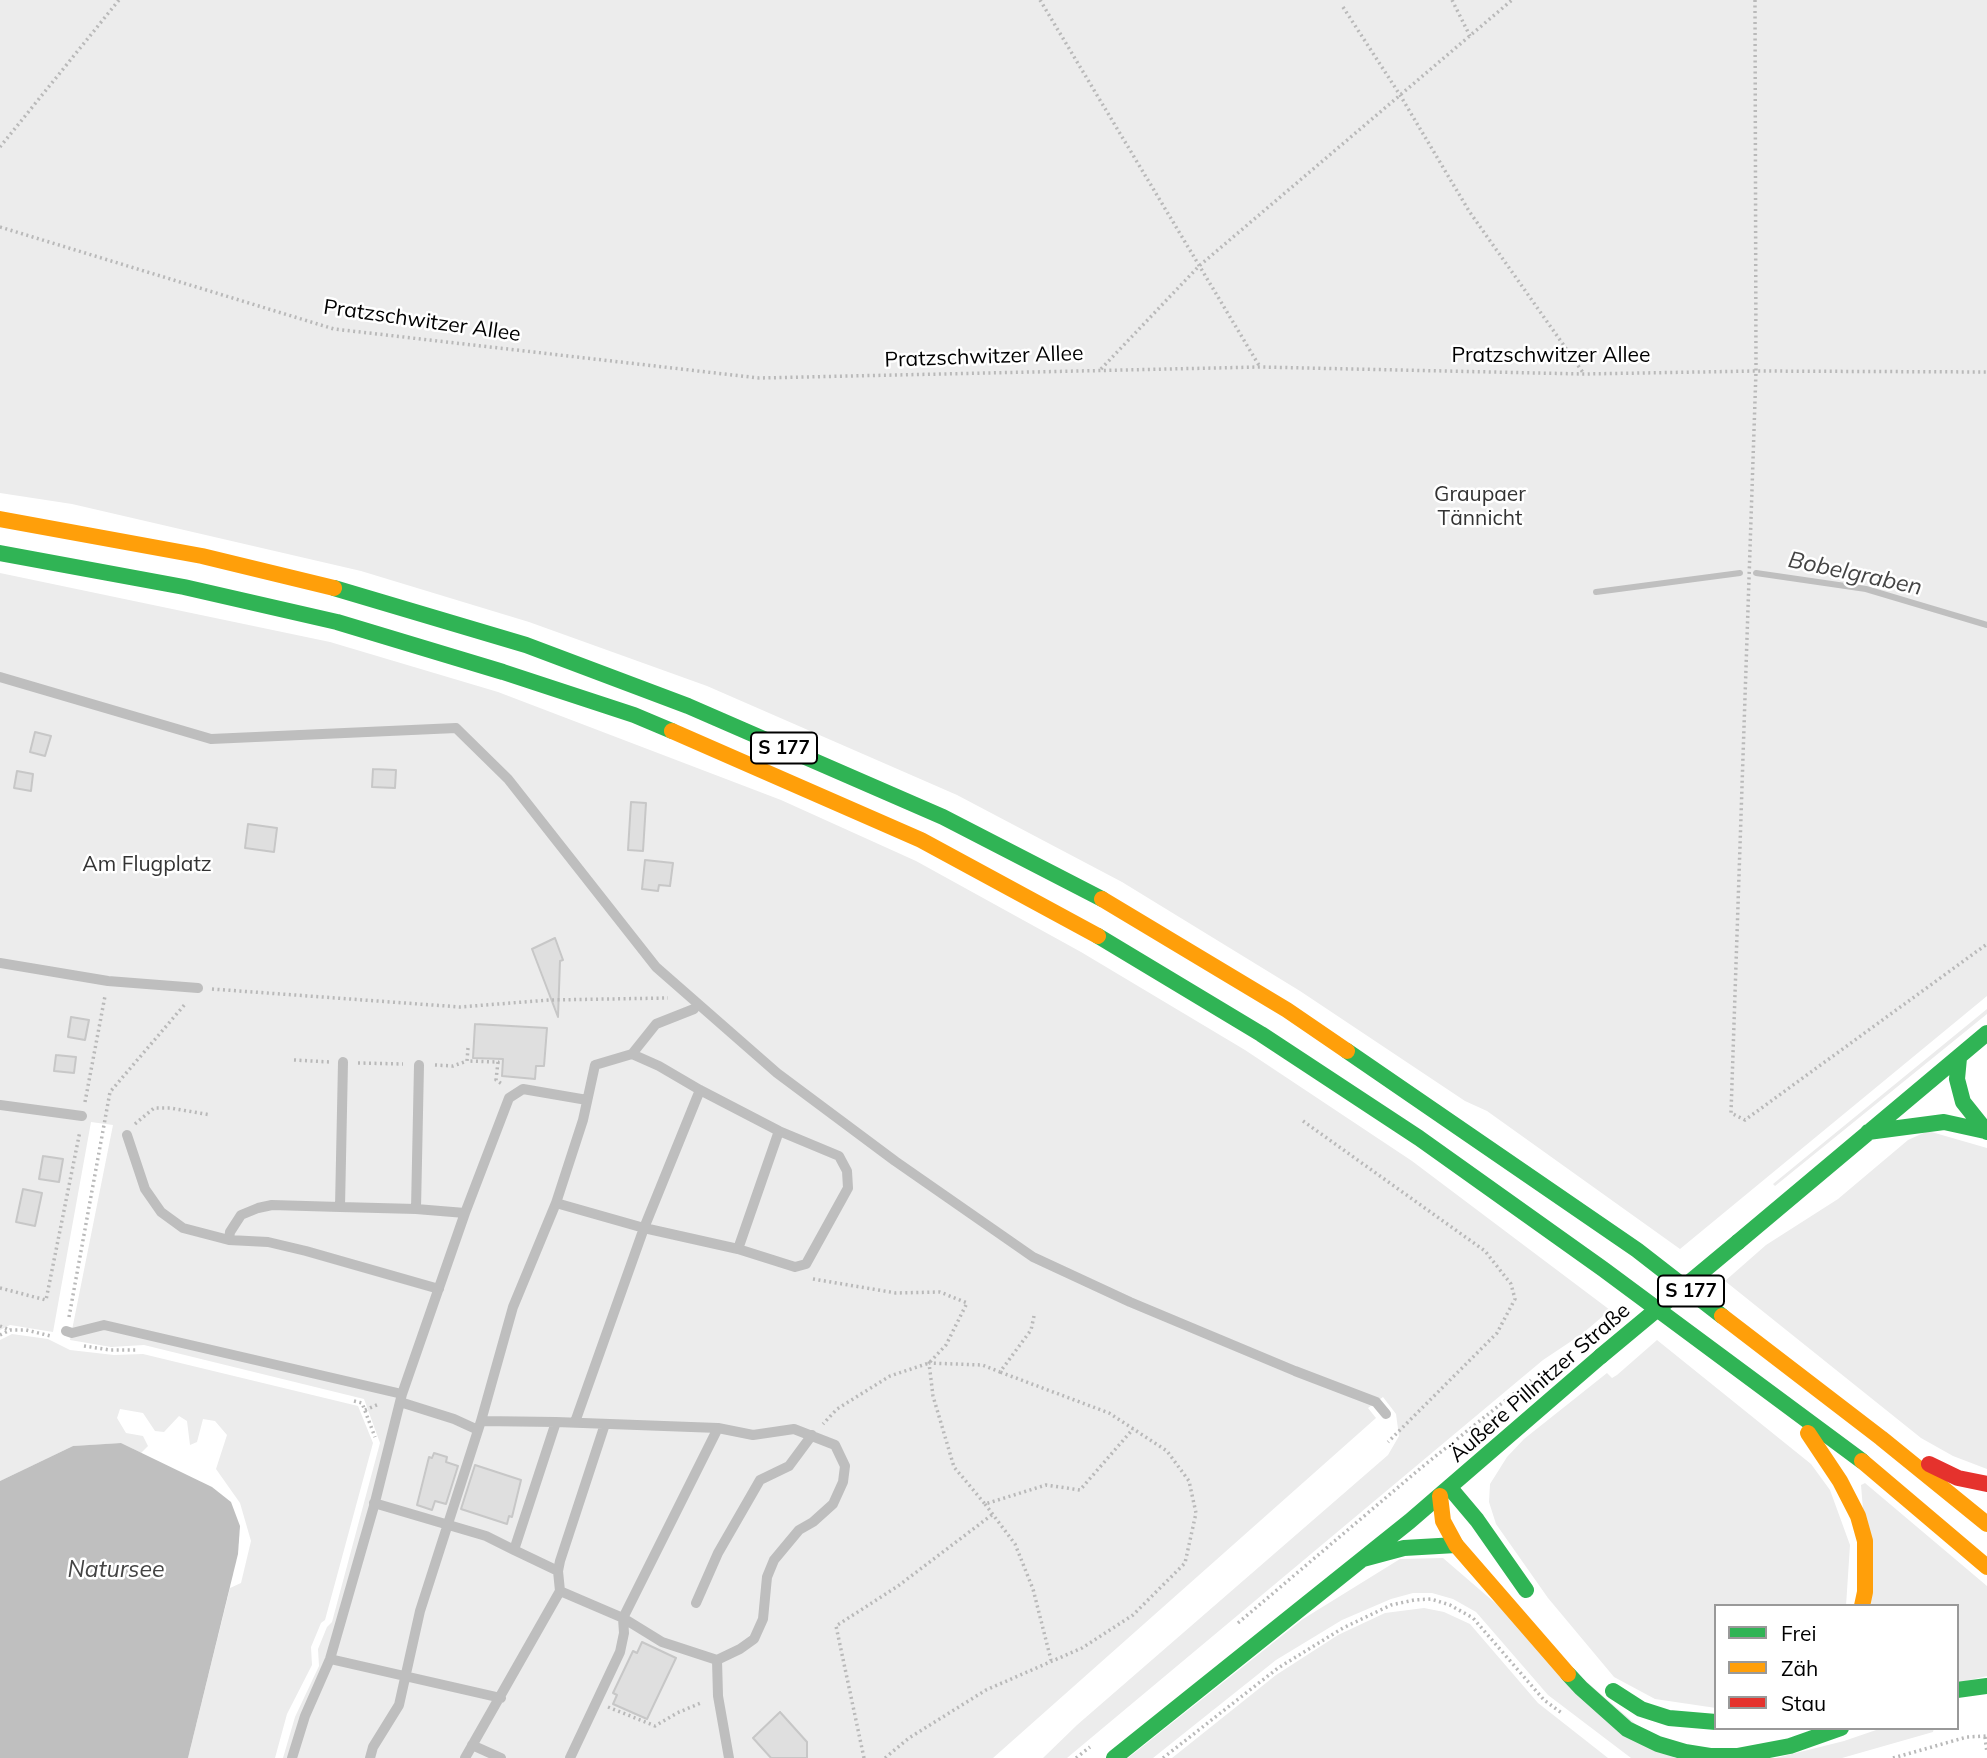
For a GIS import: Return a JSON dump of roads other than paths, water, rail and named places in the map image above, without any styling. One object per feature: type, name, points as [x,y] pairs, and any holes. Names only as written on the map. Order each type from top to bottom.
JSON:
[{"type":"main road","name":"S 177","points":[[0,519],[202,556],[354,593],[526,645],[688,706],[943,817],[1110,903],[1287,1010],[1496,1151],[1637,1250],[1881,1438],[1987,1524]]},
{"type":"main road","name":"S 177","points":[[0,553],[184,587],[337,622],[503,672],[634,715],[921,840],[1096,934],[1261,1034],[1419,1138],[1603,1269],[1875,1471],[1987,1567]]},
{"type":"main road","name":"Äußere Pillnitzer Straße","points":[[1115,1758],[1445,1492],[1601,1356],[1987,1034]]},
{"type":"main road","points":[[1958,1058],[1973,1076]]},
{"type":"main road","points":[[1958,1058],[1959,1092],[1970,1114],[1986,1132]]},
{"type":"main road","points":[[1868,1132],[1944,1122],[1986,1132]]},
{"type":"main road","points":[[1785,1404],[1822,1452],[1858,1516],[1865,1541],[1865,1592],[1862,1604]]},
{"type":"main road","points":[[1881,1438],[1958,1478],[1987,1484]]},
{"type":"main road","points":[[1445,1492],[1443,1521],[1456,1545],[1581,1689],[1627,1729],[1658,1744],[1710,1756],[1737,1756],[1790,1746],[1834,1730]]},
{"type":"main road","points":[[1445,1492],[1477,1520],[1536,1604]]},
{"type":"main road","points":[[1363,1559],[1404,1548],[1456,1545]]},
{"type":"main road","points":[[1597,1676],[1641,1709],[1669,1718],[1714,1722]]},
{"type":"main road","points":[[1959,1690],[1987,1686]]},
{"type":"lane","points":[[0,677],[211,739],[456,728],[508,779],[656,967],[777,1073],[895,1161],[1033,1257],[1130,1302],[1376,1402],[1386,1414]]},
{"type":"lane","points":[[0,963],[108,981],[198,988]]},
{"type":"lane","points":[[370,1758],[373,1747],[399,1705],[420,1611],[479,1426],[513,1307],[556,1203],[595,1065],[632,1054],[656,1024],[694,1009]]},
{"type":"lane","points":[[556,1203],[795,1267],[806,1264],[848,1188],[848,1171],[839,1156],[779,1131],[632,1054]]},
{"type":"lane","points":[[340,1207],[343,1062]]},
{"type":"lane","points":[[416,1209],[419,1065]]},
{"type":"lane","points":[[292,1758],[305,1716],[330,1659],[401,1398],[465,1213],[509,1098],[523,1089],[587,1100]]},
{"type":"lane","points":[[575,1422],[644,1228],[700,1090]]},
{"type":"lane","points":[[0,1105],[82,1116]]},
{"type":"lane","points":[[738,1250],[779,1131]]},
{"type":"lane","points":[[127,1135],[145,1189],[161,1212],[183,1228],[229,1240],[268,1242],[306,1251],[439,1289]]},
{"type":"lane","points":[[229,1240],[230,1232],[241,1215],[272,1205],[465,1213]]},
{"type":"lane","points":[[65,1337],[104,1325],[401,1398],[479,1426],[575,1422],[718,1428],[752,1435],[794,1429],[835,1445],[845,1466],[844,1482],[833,1504],[813,1522],[799,1530],[774,1560],[767,1577],[763,1619],[754,1639],[740,1649],[718,1660],[662,1642],[623,1618],[561,1591]]},
{"type":"lane","points":[[514,1550],[556,1422]]},
{"type":"lane","points":[[465,1758],[561,1591],[558,1571],[605,1424]]},
{"type":"lane","points":[[570,1758],[620,1652],[624,1633],[623,1618],[718,1428]]},
{"type":"lane","points":[[696,1602],[718,1553],[760,1480],[789,1466],[812,1435]]},
{"type":"lane","points":[[374,1503],[486,1536],[558,1571]]},
{"type":"lane","points":[[330,1659],[501,1698]]},
{"type":"lane","points":[[718,1660],[718,1696],[729,1758]]},
{"type":"lane","points":[[472,1745],[501,1758]]},
{"type":"water","name":"Natursee","points":[[121,1443],[212,1487],[231,1502],[240,1526],[238,1554],[188,1758],[0,1758],[0,1481],[73,1446]]},
{"type":"waterway","name":"Bobelgraben","points":[[1596,592],[1740,573]]},
{"type":"waterway","name":"Bobelgraben","points":[[1756,573],[1866,589],[1987,625]]},
{"type":"park label","name":"Graupaer Tännicht","points":[[1480,507]]},
{"type":"park label","name":"Am Flugplatz","points":[[147,865]]}]
